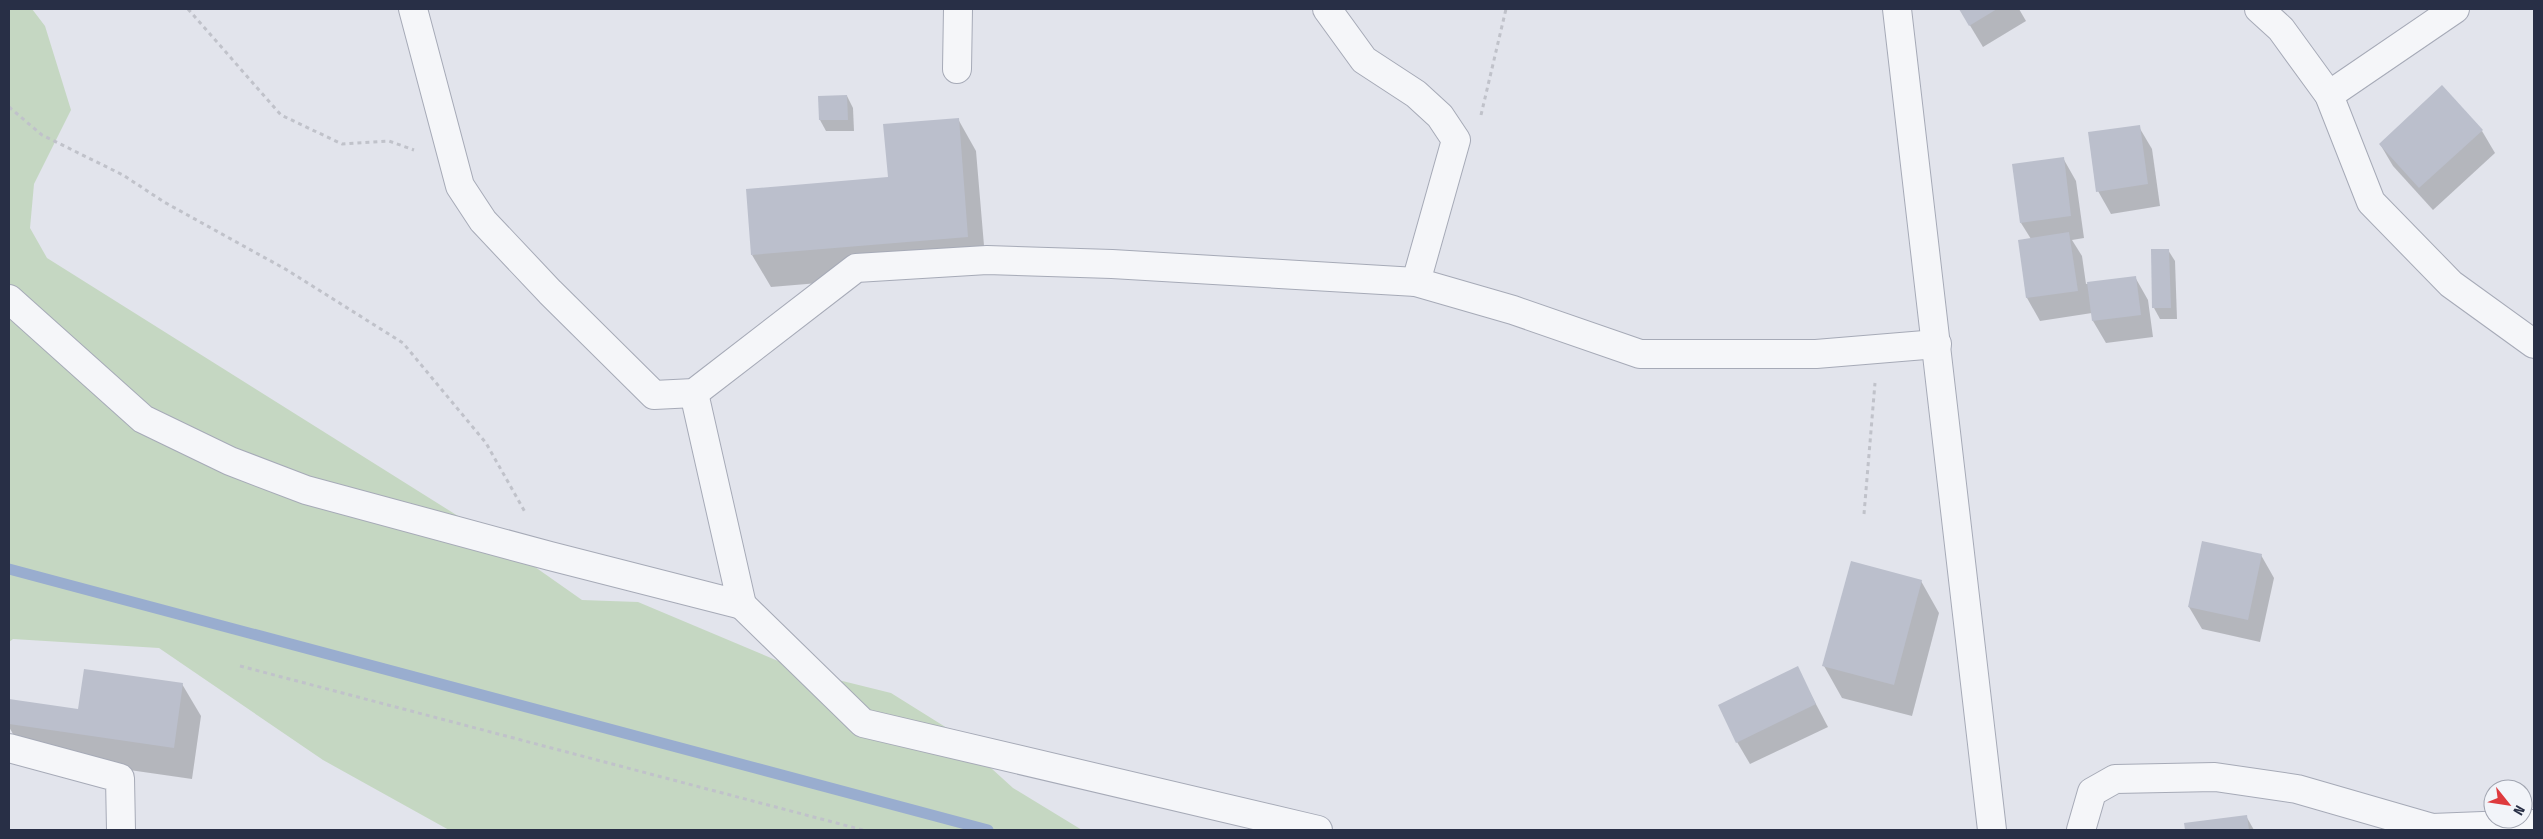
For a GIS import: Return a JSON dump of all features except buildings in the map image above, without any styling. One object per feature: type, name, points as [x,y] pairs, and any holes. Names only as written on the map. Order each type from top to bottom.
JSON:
[{"type":"street","points":[[413,9],[460,186],[483,220],[550,292],[654,395],[694,393],[856,268],[987,260],[1112,264],[1416,282],[1513,310],[1640,354],[1816,354],[1937,344]]},
{"type":"street","points":[[957,69],[958,9]]},
{"type":"street","points":[[1327,9],[1364,60],[1422,100],[1440,116],[1456,140],[1416,282]]},
{"type":"street","points":[[1897,9],[1992,830]]},
{"type":"street","points":[[2259,9],[2282,29],[2329,95],[2371,202],[2451,284],[2534,344]]},
{"type":"street","points":[[2329,95],[2455,9]]},
{"type":"street","points":[[9,299],[143,418],[230,461],[306,490],[550,556],[742,605],[863,723],[1318,830]]},
{"type":"street","points":[[694,393],[742,605]]},
{"type":"street","points":[[9,748],[120,778],[121,830]]},
{"type":"street","points":[[2081,830],[2092,792],[2115,779],[2215,777],[2297,789],[2432,828],[2534,824]]},
{"type":"path","points":[[188,9],[281,115],[342,144],[389,141],[454,164]]},
{"type":"path","points":[[1456,140],[1476,135],[1506,9]]},
{"type":"path","points":[[9,107],[42,135],[123,175],[164,202],[287,270],[403,343],[486,443],[550,556]]},
{"type":"path","points":[[1864,514],[1875,384],[1867,379]]},
{"type":"path","points":[[240,666],[863,830]]},
{"type":"green space","points":[[9,9],[32,9],[45,26],[71,110],[34,184],[30,228],[47,258],[501,543],[582,600],[638,602],[802,671],[891,693],[947,728],[1013,788],[1082,830],[449,830],[323,760],[159,648],[13,639],[9,642]]},
{"type":"waterway","points":[[9,569],[988,830]]}]
